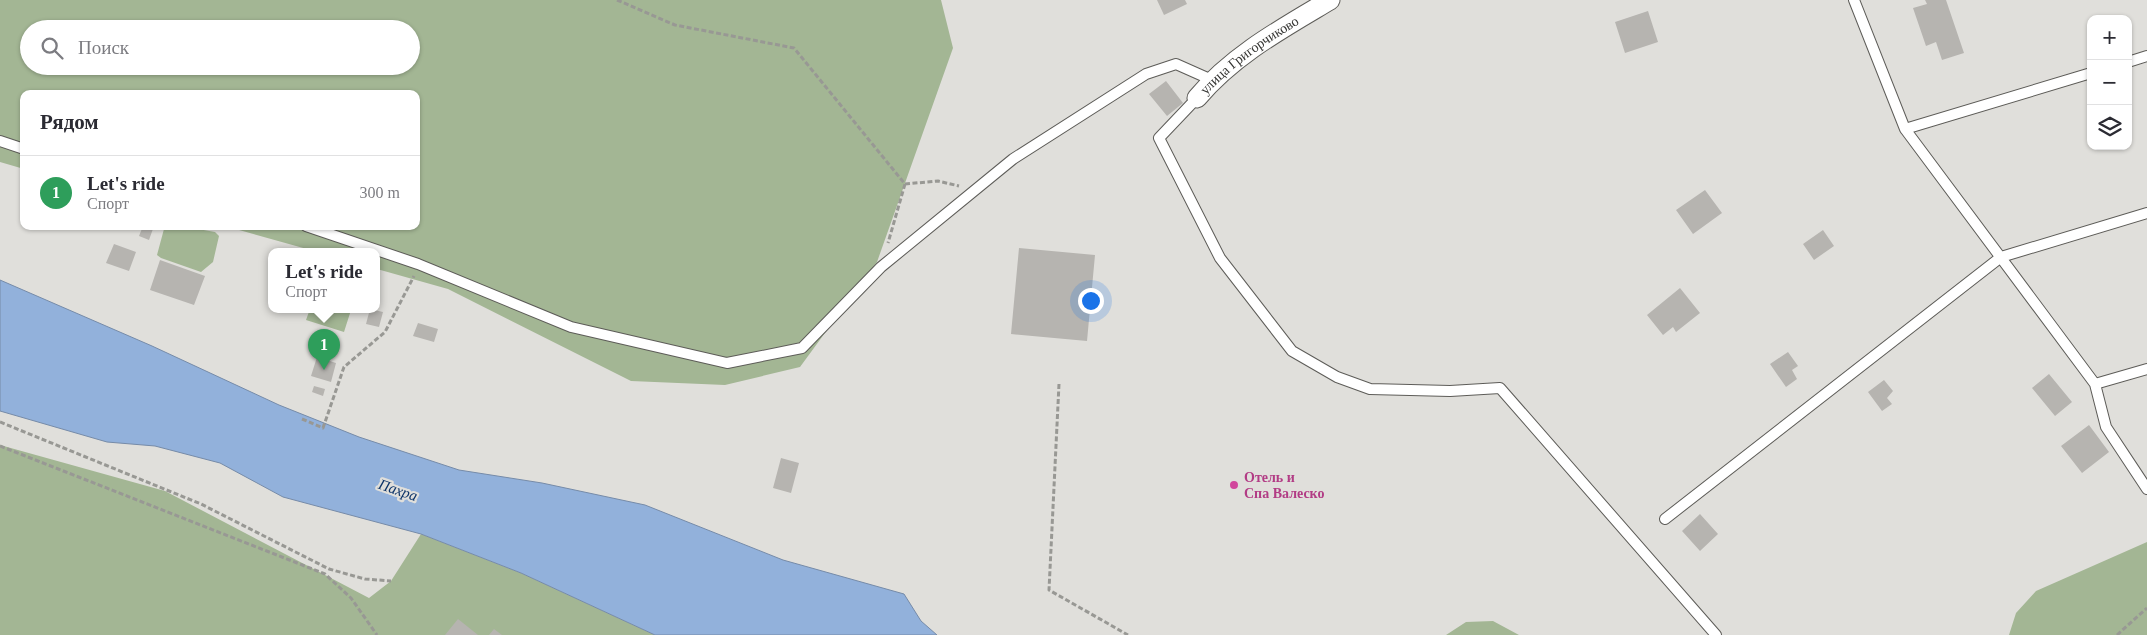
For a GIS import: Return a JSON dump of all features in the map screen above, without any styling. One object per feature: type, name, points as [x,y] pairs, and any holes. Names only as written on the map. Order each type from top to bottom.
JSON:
[{"type":"street","name":"улица Григорчиково","points":[[1197,98],[1212,80],[1262,40],[1330,0]]},
{"type":"lane","points":[[1854,0],[1906,129],[2095,384],[2106,428],[2147,489]]},
{"type":"lane","points":[[2132,61],[2147,56]]},
{"type":"lane","points":[[380,251],[418,264],[571,327],[727,363],[802,348],[882,267],[1013,159],[1146,74],[1176,64],[1212,80]]},
{"type":"lane","points":[[1906,129],[2087,74]]},
{"type":"lane","points":[[1197,98],[1159,138],[1220,258],[1292,351],[1337,377],[1370,389],[1450,391],[1500,388],[1716,635]]},
{"type":"lane","points":[[0,141],[20,148]]},
{"type":"lane","points":[[1665,519],[2000,257],[2147,213]]},
{"type":"lane","points":[[318,230],[371,248]]},
{"type":"lane","points":[[2095,384],[2147,369]]},
{"type":"path","points":[[617,0],[675,25],[794,48],[906,184]]},
{"type":"path","points":[[906,184],[938,181],[976,190]]},
{"type":"path","points":[[882,267],[906,184]]},
{"type":"path","points":[[302,419],[323,428],[344,366],[385,332],[413,278]]},
{"type":"path","points":[[1059,384],[1048,590],[1128,635]]},
{"type":"path","points":[[0,422],[201,504],[330,569],[365,579],[391,581]]},
{"type":"path","points":[[0,446],[325,574],[351,598],[378,635]]},
{"type":"path","points":[[2116,635],[2147,608]]},
{"type":"green space","points":[[0,0],[941,0],[953,48],[877,262],[800,367],[725,385],[631,381],[448,289],[380,270],[380,248],[303,248],[239,230],[420,230],[420,90],[20,90],[20,168],[0,162]]},
{"type":"green space","points":[[164,230],[204,230],[215,232],[219,236],[213,262],[201,272],[157,255]]},
{"type":"green space","points":[[309,313],[350,313],[344,332],[306,320]]},
{"type":"green space","points":[[0,445],[165,491],[369,598],[391,581],[421,534],[521,573],[655,635],[0,635]]},
{"type":"green space","points":[[2147,542],[2147,635],[2009,635],[2016,613],[2036,591]]},
{"type":"green space","points":[[1493,621],[1519,635],[1446,635],[1466,622]]},
{"type":"water","name":"Пахра","points":[[0,280],[152,346],[279,405],[359,437],[459,470],[542,483],[645,505],[783,560],[904,594],[921,621],[937,635],[655,635],[521,573],[421,534],[283,497],[220,463],[155,446],[107,442],[0,411]]},
{"type":"building","points":[[1157,0],[1185,0],[1187,4],[1164,15]]},
{"type":"building","points":[[1925,0],[1946,0],[1964,53],[1942,60],[1936,42],[1926,46],[1913,8],[1927,4]]},
{"type":"building","points":[[1648,11],[1658,42],[1625,53],[1615,22]]},
{"type":"building","points":[[1166,81],[1183,103],[1167,116],[1149,94]]},
{"type":"building","points":[[1705,190],[1722,213],[1693,234],[1676,210]]},
{"type":"building","points":[[141,230],[153,230],[149,240],[139,236]]},
{"type":"building","points":[[1823,230],[1834,246],[1814,260],[1803,244]]},
{"type":"building","points":[[114,244],[136,252],[129,271],[106,263]]},
{"type":"building","points":[[1019,248],[1095,255],[1087,341],[1011,334]]},
{"type":"building","points":[[160,260],[205,276],[194,305],[150,290]]},
{"type":"building","points":[[1680,288],[1700,313],[1676,332],[1673,327],[1663,335],[1647,315]]},
{"type":"building","points":[[383,312],[379,327],[366,324],[369,313]]},
{"type":"building","points":[[418,323],[438,329],[434,342],[413,336]]},
{"type":"building","points":[[1788,352],[1798,366],[1792,370],[1797,379],[1786,387],[1770,364]]},
{"type":"building","points":[[317,357],[336,363],[331,382],[311,376]]},
{"type":"building","points":[[2049,374],[2072,402],[2055,416],[2032,388]]},
{"type":"building","points":[[1884,380],[1893,391],[1887,398],[1892,404],[1882,411],[1868,392]]},
{"type":"building","points":[[314,386],[325,389],[323,396],[312,392]]},
{"type":"building","points":[[2089,425],[2109,452],[2082,473],[2061,446]]},
{"type":"building","points":[[781,458],[799,463],[791,493],[773,488]]},
{"type":"building","points":[[1700,514],[1718,534],[1700,551],[1682,531]]},
{"type":"building","points":[[458,619],[478,635],[445,635]]},
{"type":"building","points":[[494,629],[502,635],[489,635]]},
{"type":"place","name":"Let's ride","points":[[324,370]]},
{"type":"place","name":"Отель и Спа Валеско","points":[[1234,485]]}]
